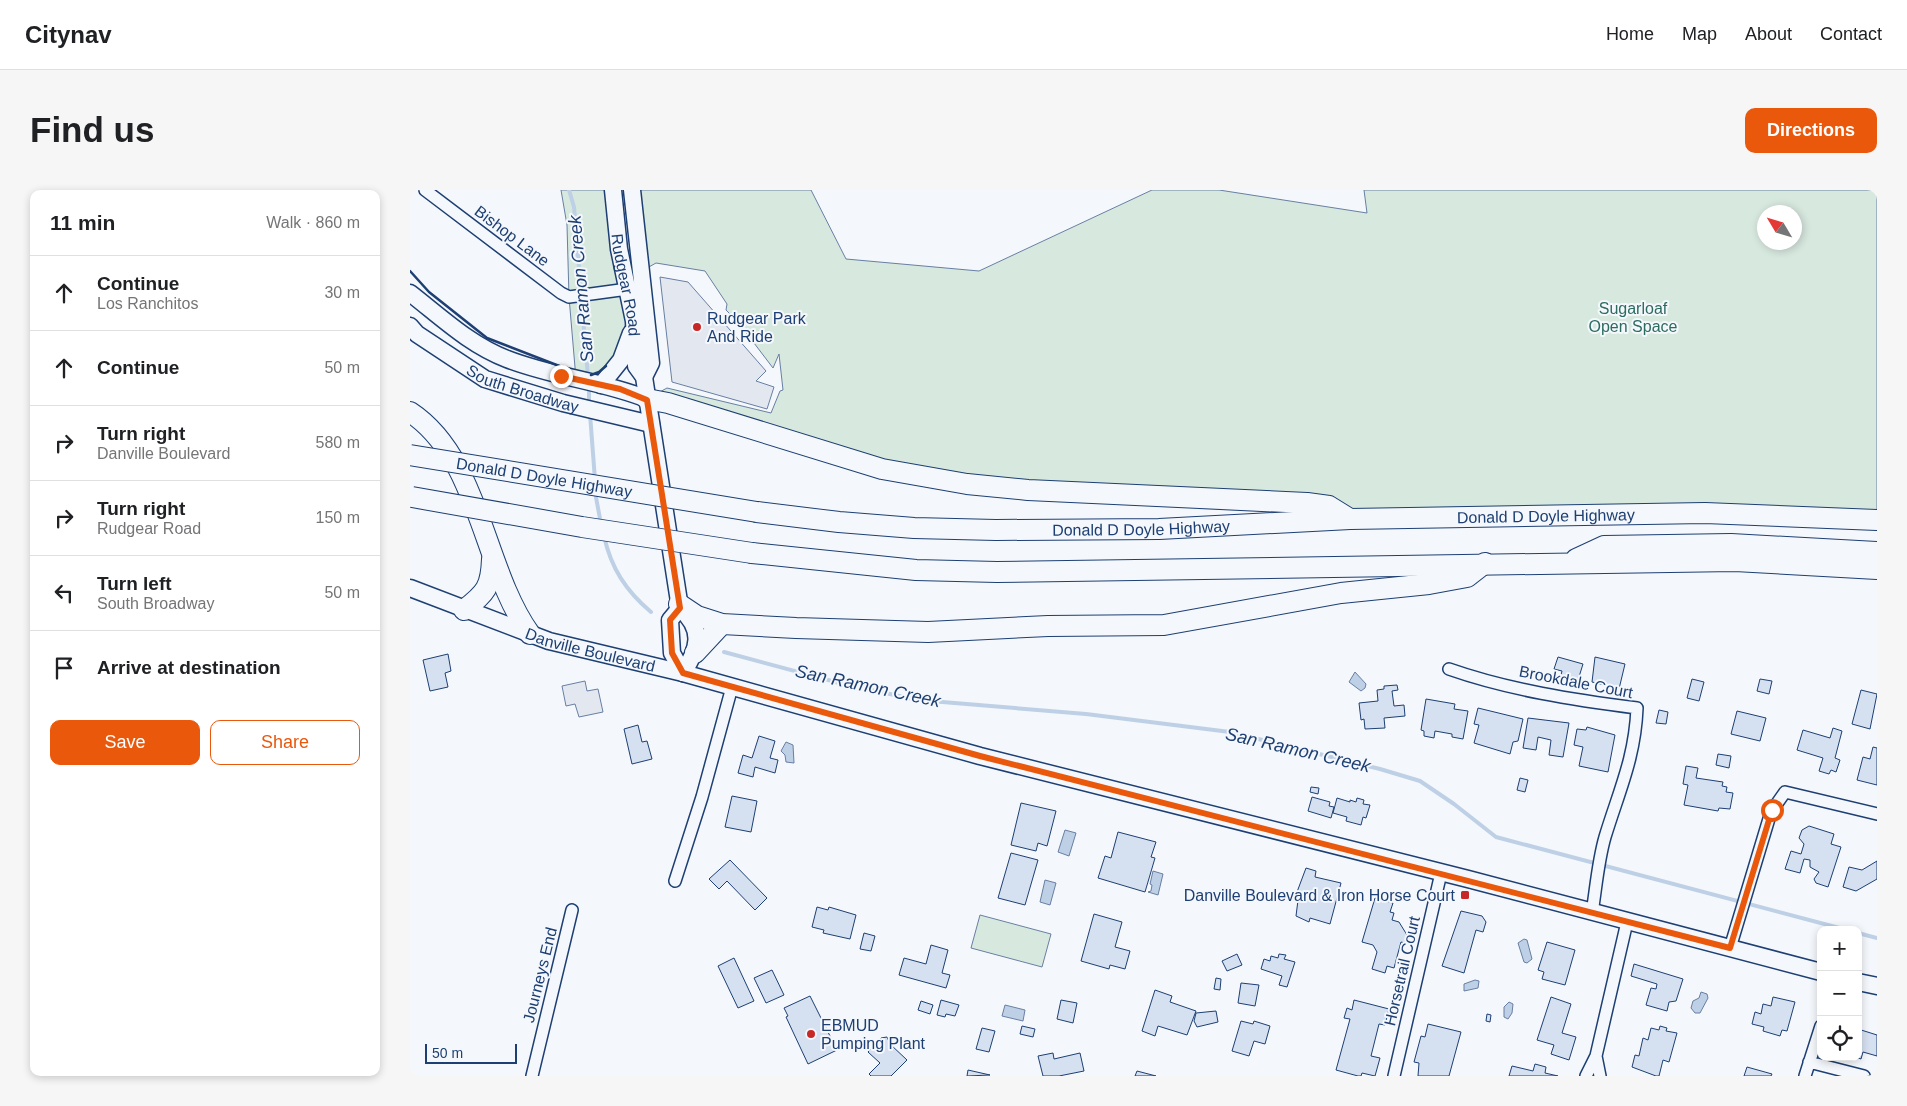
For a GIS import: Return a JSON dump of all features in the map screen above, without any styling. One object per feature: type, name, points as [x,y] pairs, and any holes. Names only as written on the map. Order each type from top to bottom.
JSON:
[{"type":"highway","points":[[647,400],[668,404],[882,469],[942,480],[1028,490],[1307,503],[1329,506],[1350,519]]},
{"type":"highway","points":[[410,412],[437,437],[455,464],[470,493],[507,598],[530,634]]},
{"type":"highway","name":"Donald D Doyle Highway","points":[[410,455],[757,512],[839,522],[914,528],[996,530],[1159,529],[1350,519],[1705,513],[1877,520]]},
{"type":"highway","points":[[411,497],[582,527],[752,553],[916,570],[997,572],[1485,563],[1735,561],[1877,569]]},
{"type":"highway","points":[[1570,562],[1604,546],[1731,544],[1877,552]]},
{"type":"highway","points":[[464,610],[487,589],[491,579],[492,552]]},
{"type":"highway","points":[[680,606],[697,616],[722,624],[928,632],[1048,626],[1164,625],[1341,593],[1428,584],[1467,577],[1485,563]]},
{"type":"highway","points":[[695,654],[722,624]]},
{"type":"main road","name":"Rudgear Road","points":[[613,190],[626,289],[640,323]]},
{"type":"main road","name":"Rudgear Road","points":[[632,190],[643,286],[636,366],[644,377],[680,606],[692,619],[696,629],[695,654],[683,673]]},
{"type":"main road","name":"South Broadway","points":[[410,293],[470,341],[507,359],[561,376],[620,389],[647,400]]},
{"type":"main road","points":[[601,384],[621,360],[640,323]]},
{"type":"main road","name":"South Broadway","points":[[410,326],[418,334],[485,379],[563,403],[651,424]]},
{"type":"main road","name":"Danville Boulevard","points":[[410,588],[464,610],[556,643],[683,673],[980,756],[1817,971]]},
{"type":"main road","points":[[680,606],[670,620],[672,653],[683,673]]},
{"type":"main road","points":[[1862,983],[1877,986]]},
{"type":"street","name":"Bishop Lane","points":[[425,190],[560,293],[569,297],[643,286]]},
{"type":"street","name":"Brookdale Court","points":[[1449,669],[1480,680],[1581,701],[1637,708],[1636,733],[1623,787],[1604,839],[1592,913]]},
{"type":"street","points":[[675,881],[702,797],[732,687]]},
{"type":"street","points":[[1730,948],[1771,812],[1785,792],[1877,814]]},
{"type":"street","name":"Horsetrail Court","points":[[1394,1076],[1441,873]]},
{"type":"street","name":"Journeys End","points":[[532,1076],[572,910]]},
{"type":"street","points":[[1586,1076],[1596,1056],[1627,922]]},
{"type":"street","points":[[1805,1076],[1817,1038]]},
{"type":"street","points":[[1596,1056],[1600,1076]]},
{"type":"street","points":[[1809,1062],[1864,1076]]},
{"type":"green space","points":[[561,190],[613,190],[634,321],[601,385],[576,379],[569,297],[567,225]]},
{"type":"green space","name":"Sugarloaf Open Space","points":[[632,190],[811,190],[846,259],[979,271],[1152,190],[1219,190],[1367,213],[1364,190],[1877,190],[1877,520],[1350,519],[1329,506],[967,484],[647,399],[667,388],[771,413],[780,391],[783,390],[779,354],[773,368],[738,322],[726,310],[727,304],[705,271],[656,263],[640,272]]},
{"type":"green space","points":[[980,915],[1051,934],[1042,967],[971,948]]},
{"type":"shaded area","name":"Rudgear Park And Ride","points":[[660,277],[688,282],[766,371],[756,381],[774,387],[767,409],[672,382]]},
{"type":"shaded area","points":[[585,681],[587,691],[598,689],[603,712],[579,717],[575,704],[566,706],[562,686]]},
{"type":"water","points":[[1355,672],[1366,684],[1365,688],[1361,691],[1349,682]]},
{"type":"water","points":[[786,742],[793,745],[794,763],[786,762],[785,755],[781,751]]},
{"type":"water","points":[[1065,830],[1076,833],[1069,856],[1058,852]]},
{"type":"water","points":[[1153,871],[1163,874],[1158,895],[1148,892],[1151,891],[1152,885],[1150,884]]},
{"type":"water","points":[[1045,880],[1056,883],[1050,905],[1040,902]]},
{"type":"water","points":[[1524,939],[1527,940],[1532,959],[1527,963],[1524,962],[1518,943]]},
{"type":"water","points":[[1475,980],[1479,981],[1478,988],[1464,991],[1464,984]]},
{"type":"water","points":[[1701,992],[1707,994],[1708,998],[1700,1013],[1695,1013],[1691,1008],[1693,1001],[1699,998]]},
{"type":"water","points":[[1509,1002],[1513,1004],[1512,1013],[1508,1019],[1504,1017],[1504,1007]]},
{"type":"water","points":[[1005,1005],[1025,1010],[1023,1021],[1002,1016]]},
{"type":"building","points":[[448,654],[451,671],[445,673],[448,687],[430,691],[423,660]]},
{"type":"building","points":[[1558,657],[1583,664],[1578,680],[1561,675],[1562,671],[1554,669]]},
{"type":"building","points":[[1595,657],[1625,664],[1619,689],[1592,682]]},
{"type":"building","points":[[1692,679],[1704,682],[1699,701],[1687,698]]},
{"type":"building","points":[[1760,679],[1772,681],[1769,694],[1757,691]]},
{"type":"building","points":[[1397,685],[1398,690],[1392,691],[1394,706],[1404,705],[1405,716],[1384,718],[1385,728],[1365,729],[1364,719],[1361,720],[1359,703],[1378,701],[1377,690],[1384,689],[1384,686]]},
{"type":"building","points":[[1861,690],[1877,694],[1870,729],[1852,724]]},
{"type":"building","points":[[1426,699],[1455,704],[1454,709],[1468,711],[1463,739],[1452,737],[1452,734],[1435,731],[1434,738],[1424,736],[1424,731],[1421,730]]},
{"type":"building","points":[[1478,708],[1523,719],[1518,741],[1513,742],[1510,754],[1474,743],[1479,725],[1474,724]]},
{"type":"building","points":[[1659,710],[1668,712],[1666,724],[1656,723]]},
{"type":"building","points":[[1737,711],[1766,718],[1760,741],[1731,734]]},
{"type":"building","points":[[1528,718],[1569,723],[1563,757],[1549,755],[1551,740],[1538,737],[1536,750],[1523,748]]},
{"type":"building","points":[[638,725],[642,742],[647,741],[652,759],[632,764],[624,729]]},
{"type":"building","points":[[1587,727],[1615,735],[1608,772],[1579,766],[1583,747],[1574,745],[1577,729],[1586,730]]},
{"type":"building","points":[[1833,728],[1842,731],[1835,758],[1840,760],[1836,772],[1831,770],[1829,774],[1819,771],[1823,758],[1797,750],[1803,730],[1830,738]]},
{"type":"building","points":[[759,736],[775,741],[770,758],[778,760],[775,773],[755,767],[753,777],[738,773],[743,755],[752,758]]},
{"type":"building","points":[[1873,747],[1877,748],[1877,785],[1857,780],[1863,757],[1870,759]]},
{"type":"building","points":[[1718,754],[1731,756],[1729,768],[1716,765]]},
{"type":"building","points":[[1686,766],[1698,768],[1696,778],[1723,782],[1722,786],[1727,787],[1726,792],[1733,793],[1730,809],[1719,808],[1718,811],[1684,805],[1688,785],[1683,784]]},
{"type":"building","points":[[1520,778],[1528,780],[1525,792],[1517,790]]},
{"type":"building","points":[[1311,787],[1319,788],[1318,794],[1310,792]]},
{"type":"building","points":[[732,796],[757,801],[751,832],[725,827]]},
{"type":"building","points":[[1312,797],[1330,802],[1329,806],[1334,807],[1331,818],[1308,811]]},
{"type":"building","points":[[1337,798],[1356,802],[1357,798],[1364,800],[1363,804],[1370,805],[1366,818],[1363,817],[1361,825],[1346,821],[1347,817],[1333,813]]},
{"type":"building","points":[[1021,803],[1056,811],[1047,846],[1038,843],[1036,851],[1011,845]]},
{"type":"building","points":[[1809,826],[1834,834],[1831,844],[1841,847],[1828,887],[1816,883],[1814,879],[1819,872],[1810,867],[1810,860],[1804,859],[1800,873],[1785,869],[1791,851],[1801,854],[1804,844],[1799,838],[1802,830]]},
{"type":"building","points":[[1118,832],[1156,842],[1151,857],[1155,858],[1145,892],[1098,878],[1105,856],[1111,858]]},
{"type":"building","points":[[1011,853],[1038,860],[1025,905],[998,898]]},
{"type":"building","points":[[730,860],[767,898],[755,910],[727,881],[719,889],[709,879]]},
{"type":"building","points":[[1877,861],[1877,879],[1856,891],[1843,887],[1849,867],[1862,870]]},
{"type":"building","points":[[1306,868],[1316,871],[1315,877],[1341,883],[1330,924],[1310,918],[1309,922],[1296,916],[1298,900],[1303,901],[1305,894],[1297,892]]},
{"type":"building","points":[[1375,898],[1393,903],[1390,912],[1394,913],[1392,920],[1399,922],[1407,935],[1405,943],[1401,942],[1394,968],[1387,966],[1385,973],[1372,969],[1377,952],[1373,945],[1362,942]]},
{"type":"building","points":[[817,907],[828,910],[829,907],[856,915],[850,939],[823,933],[824,930],[812,927]]},
{"type":"building","points":[[1461,911],[1482,916],[1486,922],[1483,932],[1476,930],[1464,973],[1442,966]]},
{"type":"building","points":[[1094,914],[1122,922],[1115,947],[1130,951],[1125,969],[1110,965],[1109,969],[1081,961]]},
{"type":"building","points":[[864,933],[875,936],[871,951],[860,949]]},
{"type":"building","points":[[1547,942],[1575,950],[1565,985],[1542,979],[1544,972],[1538,970]]},
{"type":"building","points":[[931,945],[948,950],[942,973],[950,975],[946,988],[899,975],[904,958],[926,964]]},
{"type":"building","points":[[1237,954],[1242,965],[1227,971],[1222,961]]},
{"type":"building","points":[[1279,954],[1286,955],[1284,959],[1295,962],[1287,987],[1279,985],[1282,976],[1261,969],[1264,959],[1270,961],[1271,956],[1278,958]]},
{"type":"building","points":[[734,958],[754,1001],[738,1008],[718,966]]},
{"type":"building","points":[[1634,964],[1683,979],[1676,1001],[1669,1002],[1667,1011],[1646,1005],[1651,988],[1656,989],[1657,984],[1631,976]]},
{"type":"building","name":"EBMUD Pumping Plant","points":[[772,970],[784,995],[766,1003],[754,978]]},
{"type":"building","points":[[1216,978],[1221,979],[1220,990],[1214,989]]},
{"type":"building","points":[[1241,983],[1259,985],[1255,1006],[1238,1003]]},
{"type":"building","points":[[1155,990],[1172,996],[1170,1002],[1196,1011],[1187,1035],[1158,1026],[1155,1036],[1142,1031]]},
{"type":"building","name":"EBMUD Pumping Plant","points":[[810,996],[837,1050],[808,1064],[786,1017],[788,1016],[784,1008]]},
{"type":"building","points":[[1551,997],[1571,1004],[1562,1033],[1576,1037],[1569,1060],[1551,1054],[1554,1045],[1537,1040]]},
{"type":"building","points":[[1773,997],[1795,1002],[1787,1031],[1782,1030],[1780,1036],[1763,1031],[1764,1027],[1752,1024],[1755,1012],[1761,1014],[1763,1004],[1771,1006]]},
{"type":"building","points":[[941,1000],[959,1005],[955,1016],[946,1014],[945,1017],[937,1015]]},
{"type":"building","points":[[1061,1000],[1077,1003],[1073,1023],[1057,1019]]},
{"type":"building","points":[[1354,1000],[1389,1009],[1385,1025],[1379,1024],[1371,1056],[1380,1058],[1375,1076],[1362,1073],[1361,1076],[1358,1076],[1336,1070],[1350,1019],[1344,1018],[1347,1008],[1352,1010]]},
{"type":"building","points":[[921,1001],[933,1005],[930,1014],[918,1010]]},
{"type":"building","points":[[1216,1011],[1218,1022],[1197,1027],[1194,1021],[1196,1013]]},
{"type":"building","points":[[1487,1014],[1491,1015],[1490,1022],[1486,1021]]},
{"type":"building","points":[[1241,1021],[1253,1024],[1254,1021],[1270,1026],[1265,1044],[1254,1041],[1249,1056],[1232,1051]]},
{"type":"building","points":[[1428,1024],[1461,1032],[1449,1076],[1418,1076],[1419,1063],[1414,1062],[1421,1036],[1425,1037]]},
{"type":"building","points":[[1022,1026],[1035,1029],[1033,1037],[1020,1034]]},
{"type":"building","points":[[1660,1026],[1667,1028],[1666,1031],[1677,1033],[1669,1062],[1663,1060],[1659,1076],[1656,1076],[1632,1067],[1635,1055],[1639,1056],[1643,1038],[1648,1040],[1651,1028],[1659,1030]]},
{"type":"building","points":[[982,1028],[995,1031],[989,1052],[976,1049]]},
{"type":"building","points":[[1862,1030],[1877,1035],[1877,1056],[1863,1052],[1862,1056]]},
{"type":"building","points":[[887,1037],[890,1044],[907,1060],[891,1076],[871,1076],[869,1074],[880,1063],[868,1052],[881,1038]]},
{"type":"building","points":[[1053,1053],[1054,1059],[1080,1053],[1084,1071],[1059,1076],[1043,1076],[1038,1056]]},
{"type":"building","points":[[1535,1064],[1546,1067],[1545,1073],[1558,1076],[1509,1076],[1512,1066],[1533,1071]]},
{"type":"building","points":[[1747,1067],[1772,1074],[1771,1076],[1744,1076]]},
{"type":"building","points":[[968,1070],[990,1075],[967,1076]]},
{"type":"building","points":[[1137,1071],[1156,1076],[1135,1076]]},
{"type":"waterway","name":"San Ramon Creek","points":[[569,190],[574,207],[588,377]]},
{"type":"waterway","name":"San Ramon Creek","points":[[589,387],[589,405]]},
{"type":"waterway","name":"San Ramon Creek","points":[[590,414],[595,480]]},
{"type":"waterway","name":"San Ramon Creek","points":[[595,492],[601,524]]},
{"type":"waterway","name":"San Ramon Creek","points":[[604,536],[615,569],[634,596],[651,612]]},
{"type":"waterway","name":"San Ramon Creek","points":[[724,652],[843,684],[918,700],[1086,714],[1230,732],[1380,769],[1420,781],[1454,804],[1496,837],[1832,926]]},
{"type":"waterway","name":"San Ramon Creek","points":[[1862,934],[1877,938]]},
{"type":"wall","points":[[410,271],[429,292],[487,338],[567,369]]},
{"type":"wall","points":[[591,375],[599,372],[606,366]]},
{"type":"place","name":"Rudgear Park And Ride","points":[[697,327]]},
{"type":"place","name":"Danville Boulevard & Iron Horse Court","points":[[1465,895]]},
{"type":"place","name":"EBMUD Pumping Plant","points":[[811,1034]]},
{"type":"route","points":[[561,376],[620,389],[647,400],[680,608],[670,620],[672,653],[683,673],[980,756],[1468,879],[1730,948],[1772,810]]}]
